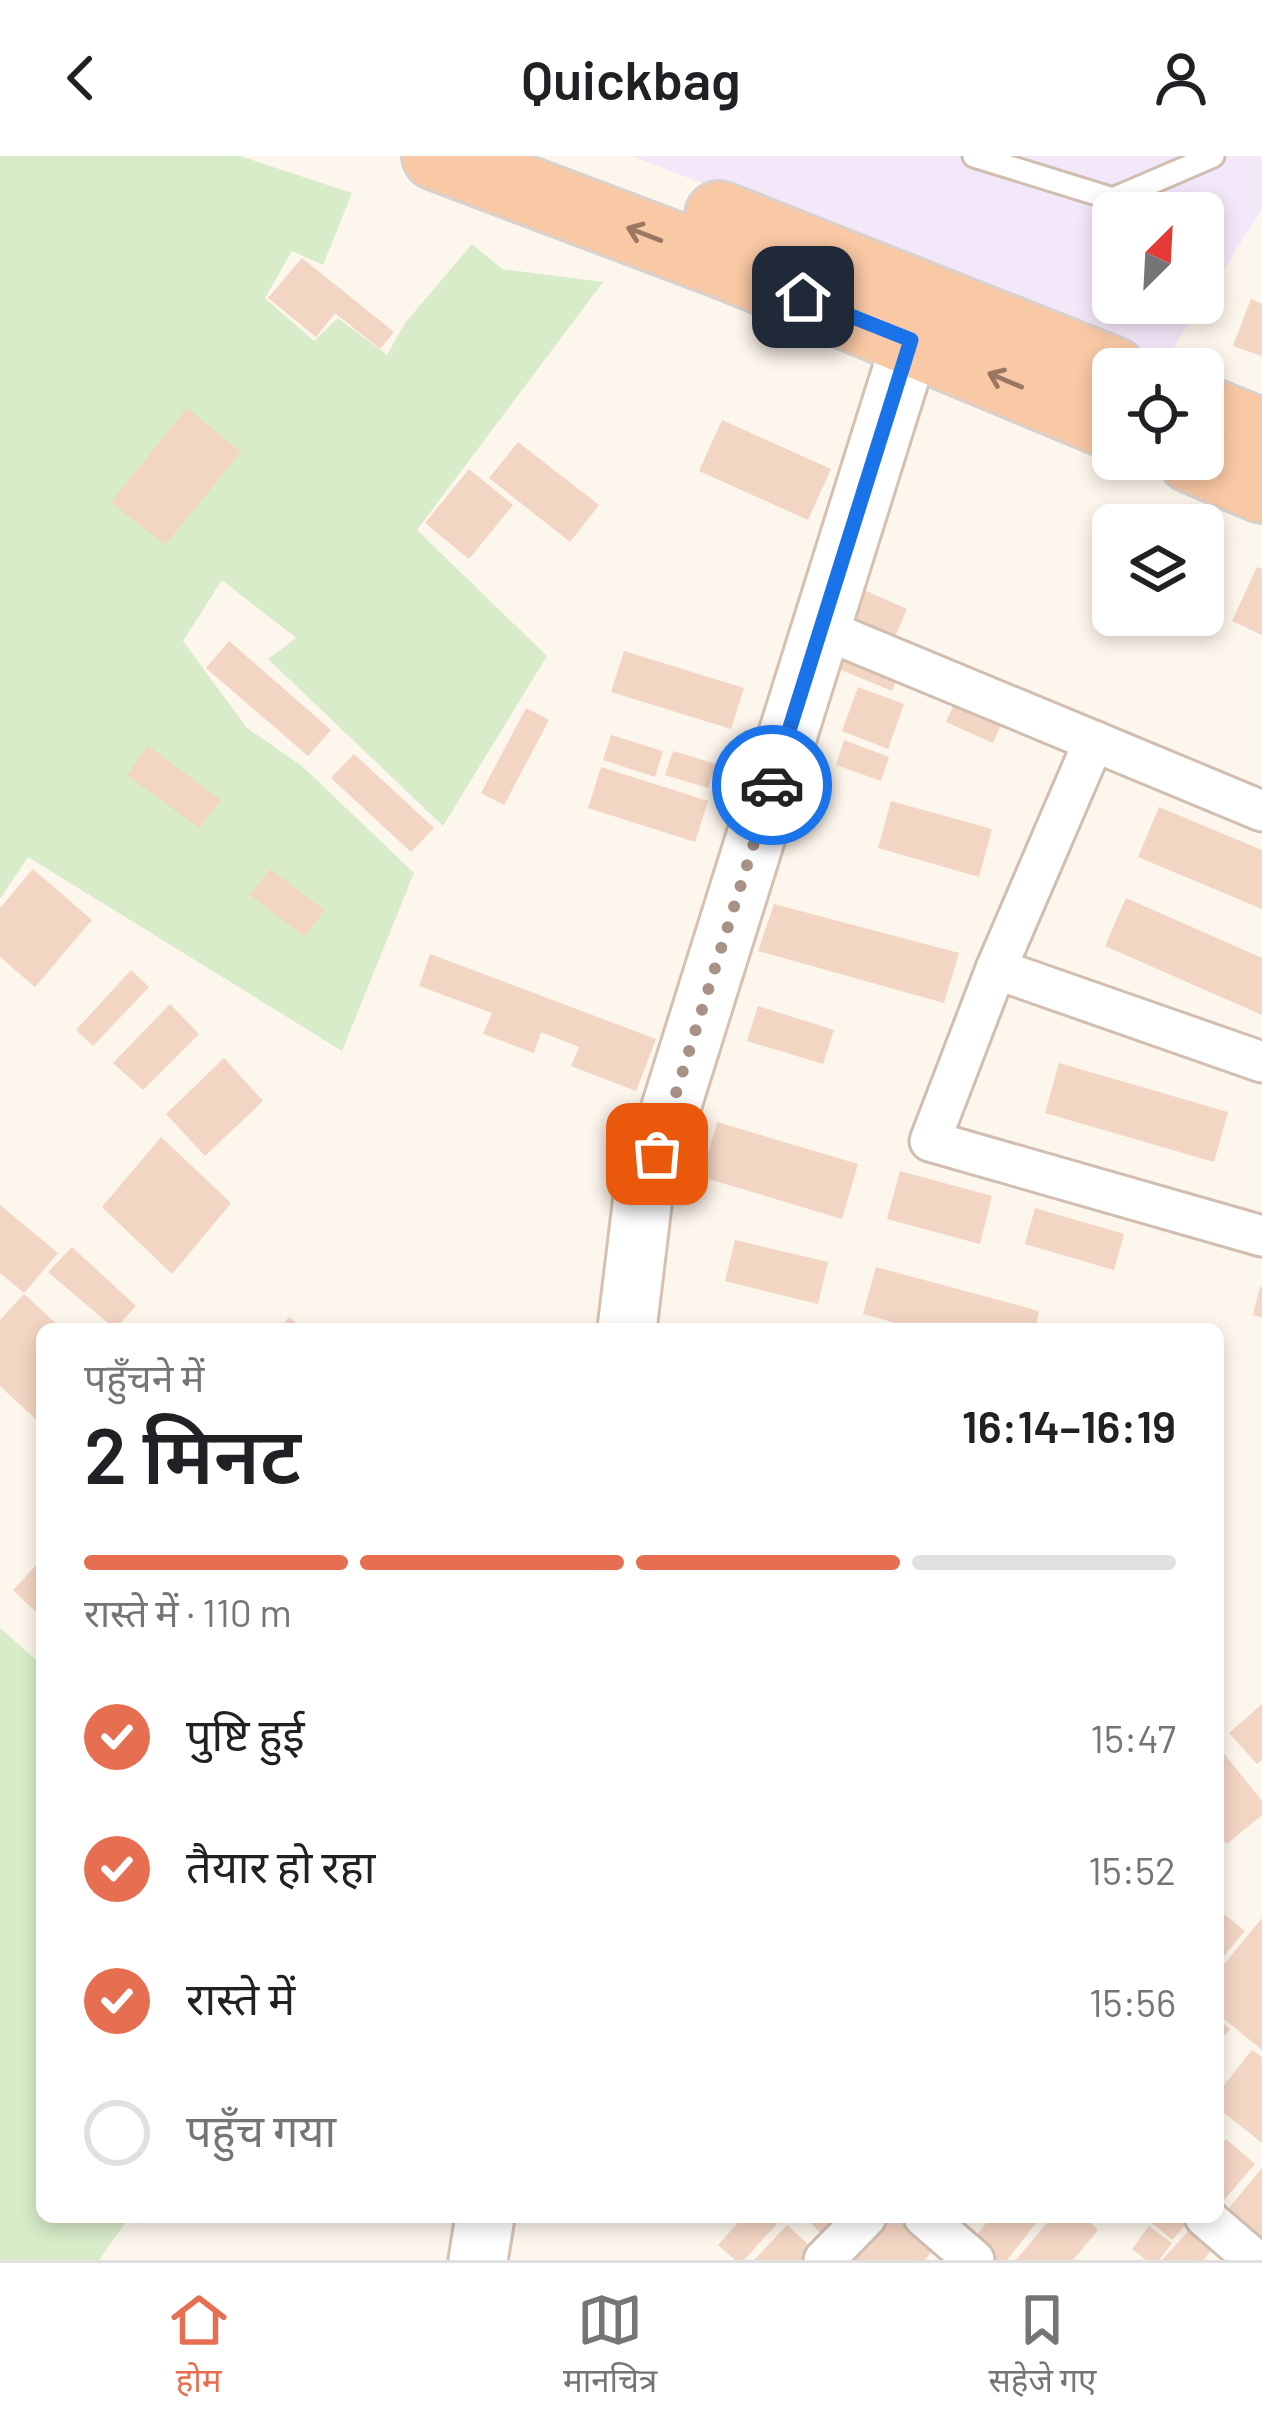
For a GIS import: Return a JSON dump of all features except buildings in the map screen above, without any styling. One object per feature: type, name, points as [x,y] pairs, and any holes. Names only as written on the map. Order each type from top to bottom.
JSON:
[{"type":"highway","points":[[436,156],[918,317],[1092,365]]},
{"type":"highway","points":[[564,156],[918,317],[1092,414]]},
{"type":"highway","points":[[1224,418],[1262,434]]},
{"type":"highway","points":[[1224,473],[1262,489]]},
{"type":"main road","points":[[628,1323],[643,1197],[918,317]]},
{"type":"main road","points":[[478,2260],[484,2223]]},
{"type":"street","points":[[821,628],[1262,811]]},
{"type":"street","points":[[1094,741],[996,969],[930,1142],[1262,1237]]},
{"type":"street","points":[[996,969],[1262,1062]]},
{"type":"street","points":[[824,2260],[860,2223]]},
{"type":"street","points":[[931,2223],[974,2260]]},
{"type":"street","points":[[1212,2223],[1256,2260]]},
{"type":"lane","points":[[974,156],[1113,199],[1214,156]]},
{"type":"shaded area","points":[[632,156],[1262,156],[1262,209],[1224,269],[1224,192],[1092,192],[1092,324],[1189,324],[1174,348],[1125,348]]},
{"type":"green space","points":[[0,156],[240,156],[352,193],[323,265],[292,251],[265,298],[314,341],[338,318],[387,355],[405,323],[472,244],[502,269],[603,282],[417,530],[547,656],[443,826],[268,659],[296,638],[222,580],[183,641],[247,728],[302,766],[414,873],[342,1051],[28,857],[0,899]]},
{"type":"green space","points":[[0,1628],[36,1660],[36,2223],[125,2223],[99,2260],[0,2260]]},
{"type":"way so far","points":[[657,1154],[772,785]]},
{"type":"route","points":[[772,785],[911,340],[803,297]]}]
